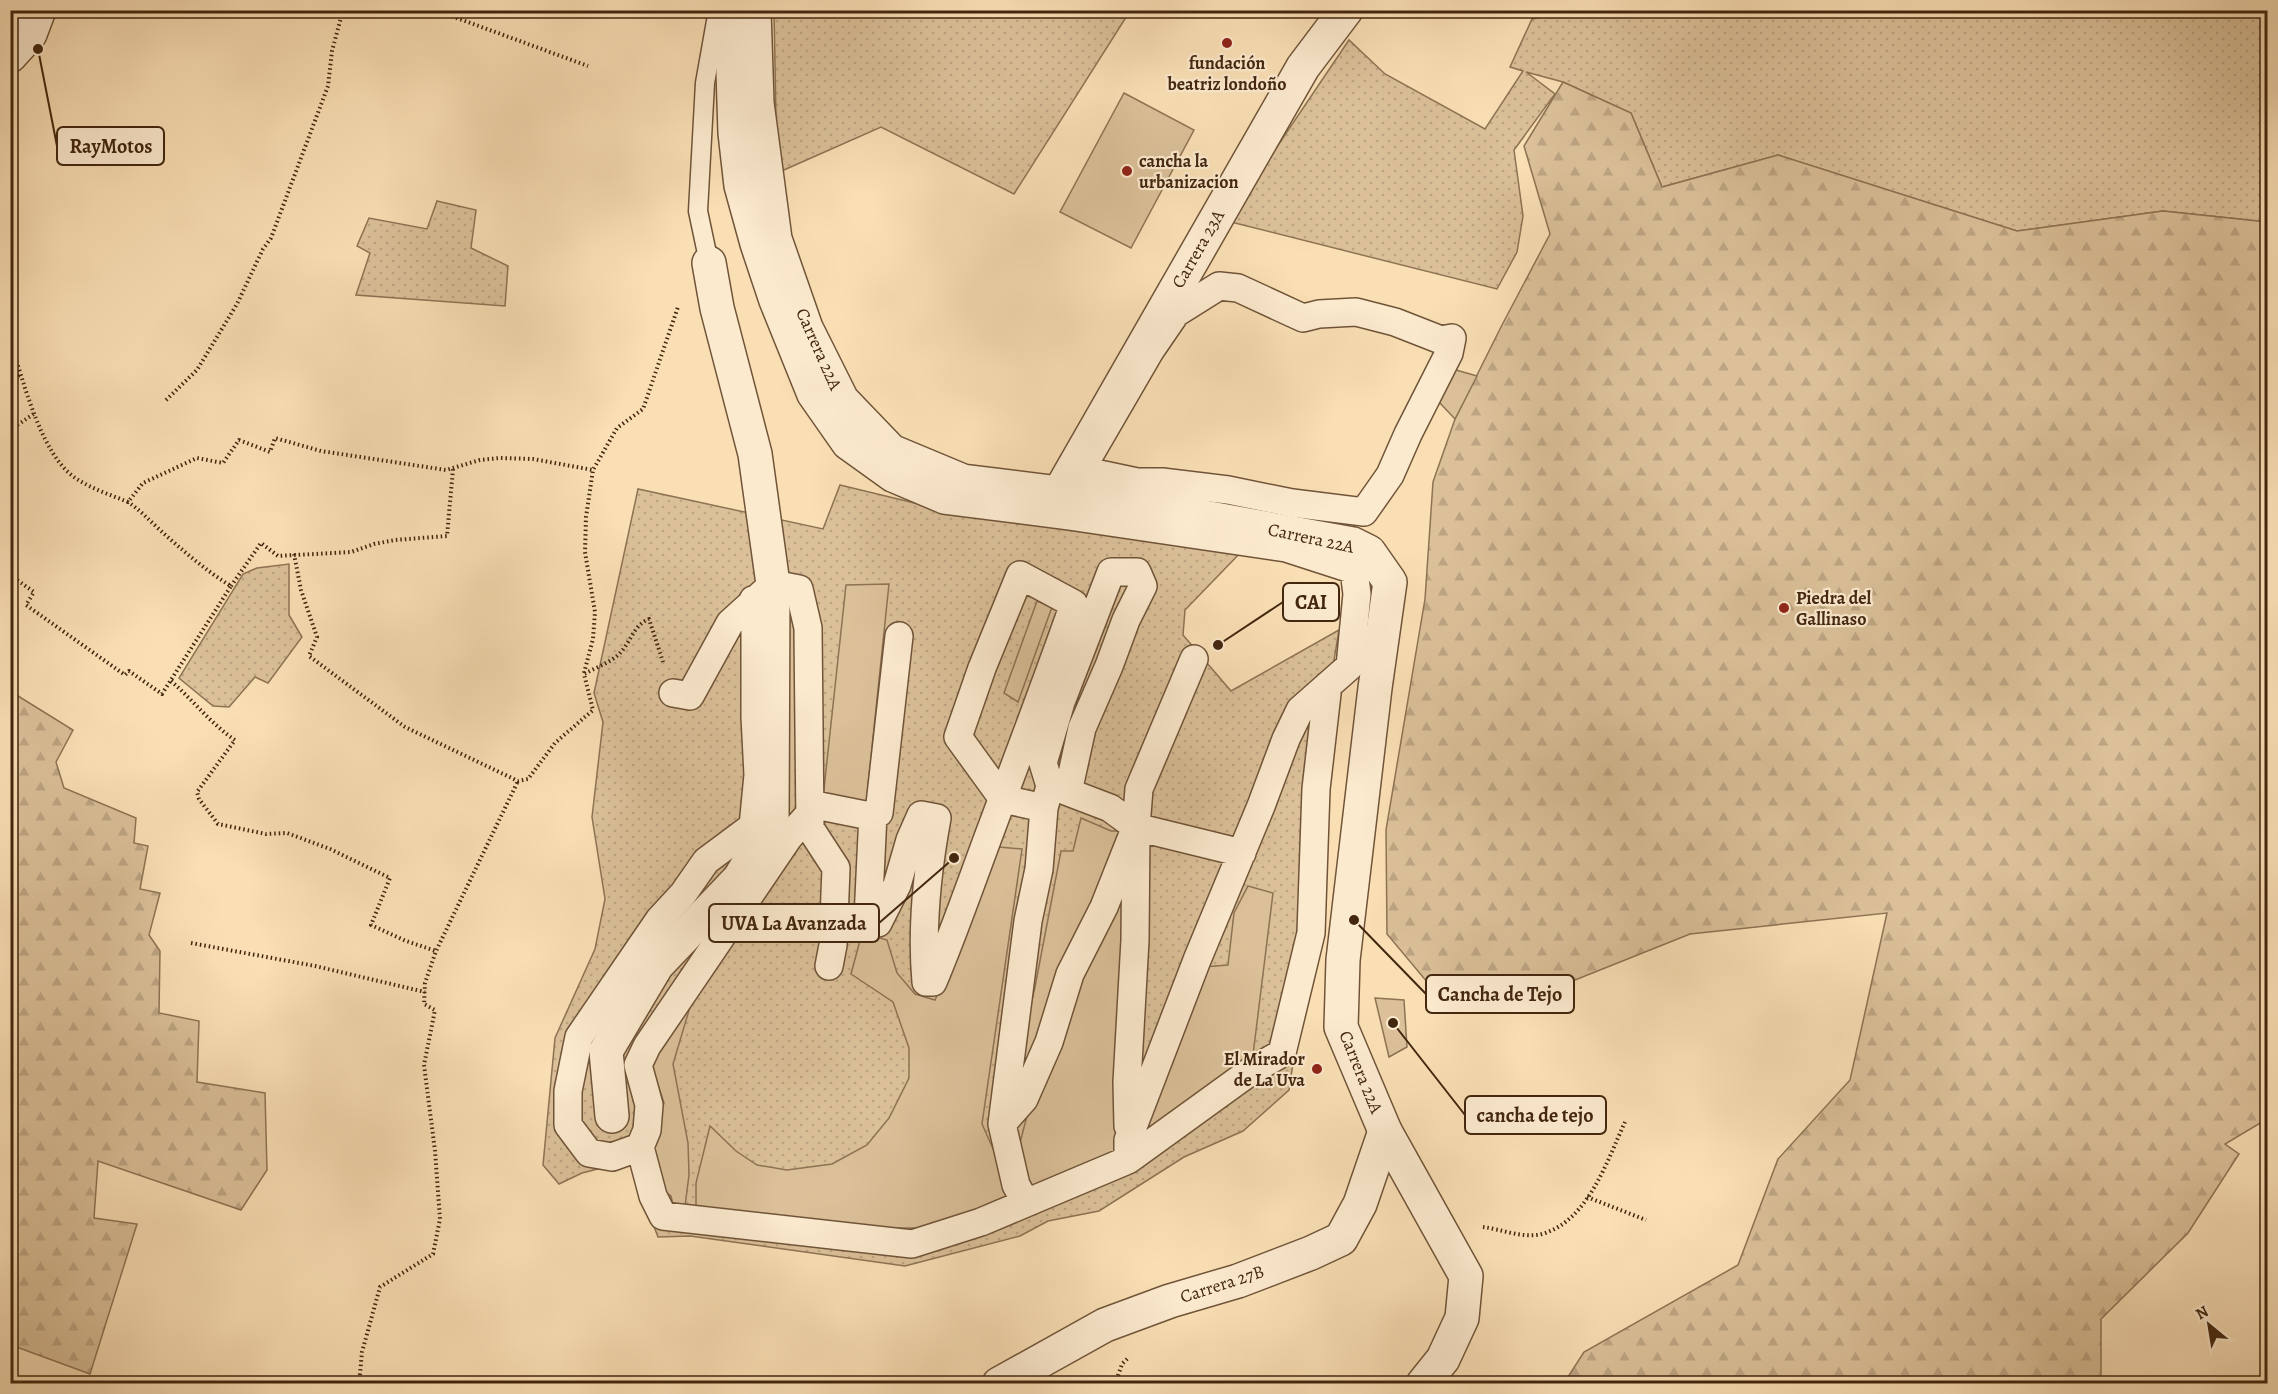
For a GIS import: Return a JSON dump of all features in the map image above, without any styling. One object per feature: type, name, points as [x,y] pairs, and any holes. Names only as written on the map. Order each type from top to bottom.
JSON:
[{"type":"street","points":[[10,56],[30,34],[39,10]]},
{"type":"street","points":[[728,10],[732,134],[738,186],[751,234],[773,301],[811,395],[846,445],[892,478],[944,500],[1286,548],[1354,570],[1357,594],[1350,666],[1300,710],[1286,739],[1197,960],[1128,1150]]},
{"type":"street","name":"Carrera 22A","points":[[754,10],[757,103],[775,239],[806,328],[842,400],[891,451],[963,481],[1059,493],[1107,488],[1353,544],[1368,552],[1390,582],[1375,688],[1343,960],[1341,1027],[1385,1131],[1467,1276],[1462,1318],[1443,1359],[1424,1383]]},
{"type":"street","name":"Carrera 23A","points":[[1059,493],[1303,67],[1346,10]]},
{"type":"street","points":[[612,1116],[606,1051],[657,965],[740,879],[772,825],[755,454],[717,308],[709,263]]},
{"type":"street","points":[[1219,286],[1238,288],[1303,318],[1319,314],[1356,312],[1395,322],[1441,340],[1452,338],[1449,352],[1390,475],[1364,512],[1228,490],[1137,482],[1107,488],[1085,471],[1089,456],[1150,351],[1176,313],[1219,286]]},
{"type":"street","points":[[1026,1203],[1016,1185],[1002,1124],[1028,921],[1040,869],[1044,808],[1050,786],[1043,763],[1061,702],[1111,572],[1137,572],[1143,586],[1126,620],[1082,728],[1068,792],[1110,808],[1136,827],[1242,853]]},
{"type":"street","points":[[873,814],[868,918],[878,923],[897,885],[910,840],[921,815],[937,818],[927,871],[923,948],[926,982],[933,982],[954,934],[1003,799],[1042,695],[1074,604],[1020,575],[982,668],[958,737],[1003,799],[1044,808]]},
{"type":"street","points":[[673,693],[690,696],[730,623],[763,592],[799,589],[808,628],[810,828],[836,868],[833,945],[829,966]]},
{"type":"street","points":[[640,1147],[612,1157],[589,1153],[568,1125],[568,1091],[579,1037],[659,920],[683,894],[706,861],[753,826],[758,775],[755,618],[763,592]]},
{"type":"street","points":[[811,808],[865,815],[879,813],[899,636]]},
{"type":"street","points":[[1128,1150],[1127,1082],[1139,789],[1194,659]]},
{"type":"street","points":[[811,808],[647,1046],[638,1065],[649,1105],[647,1130],[640,1147],[653,1196],[663,1216],[912,1244],[981,1222],[1026,1203],[1128,1150],[1282,1053],[1311,933],[1316,789],[1328,685]]},
{"type":"street","points":[[1002,1124],[1024,1099],[1049,1042],[1070,974],[1104,907],[1136,827]]},
{"type":"street","name":"Carrera 27B","points":[[999,1383],[1105,1325],[1170,1301],[1238,1281],[1341,1239],[1360,1204],[1385,1131]]},
{"type":"lane","points":[[709,263],[698,211],[705,83],[718,10]]},
{"type":"lane","points":[[1353,544],[1364,512]]},
{"type":"path","points":[[166,400],[197,370],[237,304],[263,249],[272,238],[328,86],[332,51],[342,10]]},
{"type":"path","points":[[435,10],[588,66]]},
{"type":"path","points":[[294,554],[301,590],[317,638],[309,656],[405,727],[518,781],[528,779],[555,743],[593,710],[584,674],[593,639],[595,612],[585,552],[586,517],[593,470],[617,428],[643,409],[675,313],[688,285],[709,263]]},
{"type":"path","points":[[10,340],[49,449],[76,479],[128,502],[143,512],[171,540],[231,586]]},
{"type":"path","points":[[10,380],[22,374]]},
{"type":"path","points":[[10,430],[35,412]]},
{"type":"path","points":[[128,502],[143,483],[196,458],[223,462],[239,440],[270,452],[275,438],[321,451],[446,470],[480,460],[500,458],[533,459],[593,470]]},
{"type":"path","points":[[10,575],[34,592],[26,605],[125,675],[129,671],[162,694],[261,543],[278,556],[351,552],[394,540],[447,536],[453,469]]},
{"type":"path","points":[[584,674],[607,663],[619,654],[640,622],[649,619],[673,693]]},
{"type":"path","points":[[171,681],[192,699],[221,731],[235,741],[197,792],[199,799],[218,824],[266,834],[287,833],[330,849],[390,878],[371,925],[436,951]]},
{"type":"path","points":[[359,1383],[362,1352],[380,1287],[433,1254],[440,1219],[435,1151],[424,1065],[435,1010],[424,1004],[425,983],[436,951],[518,781]]},
{"type":"path","points":[[191,944],[315,966],[425,992]]},
{"type":"path","points":[[1436,1221],[1497,1228],[1509,1233],[1541,1234],[1557,1226],[1572,1216],[1587,1197],[1625,1122]]},
{"type":"path","points":[[1587,1197],[1646,1220]]},
{"type":"green space","points":[[774,11],[1130,11],[1014,194],[881,127],[777,173]]},
{"type":"green space","points":[[1577,11],[2267,11],[2267,222],[2163,211],[2017,231],[1778,155],[1662,187],[1631,113],[1563,82],[1526,72],[1555,94],[1514,150],[1523,216],[1517,252],[1497,289],[1227,221],[1349,40],[1385,74],[1485,129],[1523,71],[1510,67],[1532,19]]},
{"type":"green space","points":[[1563,82],[1631,113],[1662,187],[1778,155],[2017,231],[2163,211],[2267,222],[2267,1119],[2225,1144],[2239,1154],[2188,1233],[2101,1319],[2101,1383],[1564,1383],[1584,1352],[1738,1265],[1778,1159],[1850,1080],[1887,913],[1690,934],[1570,982],[1453,1013],[1387,934],[1386,830],[1425,599],[1433,482],[1455,419],[1550,234],[1524,146]]},
{"type":"green space","name":"cancha la urbanizacion","points":[[1124,93],[1194,130],[1131,248],[1060,212]]},
{"type":"green space","points":[[437,201],[476,210],[471,248],[508,266],[505,306],[356,295],[370,253],[357,246],[369,218],[427,229]]},
{"type":"green space","points":[[1449,368],[1477,376],[1455,419],[1439,402]]},
{"type":"green space","points":[[840,485],[927,506],[1244,549],[1185,610],[1183,635],[1231,691],[1339,630],[1323,726],[1297,1037],[1289,1090],[1243,1131],[1184,1157],[1099,1211],[1048,1221],[1020,1236],[905,1266],[690,1236],[658,1237],[629,1161],[582,1173],[559,1184],[543,1165],[555,1038],[595,949],[605,899],[592,817],[603,722],[594,693],[638,489],[823,529]]},
{"type":"green space","points":[[289,564],[289,615],[302,637],[268,683],[255,677],[229,707],[213,706],[179,678],[243,574],[257,568]]},
{"type":"green space","points":[[889,584],[866,805],[823,798],[846,585]]},
{"type":"green space","points":[[1037,601],[1052,607],[1018,702],[1004,693]]},
{"type":"green space","points":[[10,691],[73,730],[56,762],[64,788],[136,818],[134,843],[148,846],[140,889],[160,893],[149,935],[160,951],[159,1013],[199,1021],[197,1082],[265,1093],[267,1170],[241,1210],[98,1161],[94,1218],[137,1224],[90,1374],[11,1345]]},
{"type":"green space","points":[[1081,818],[1111,831],[1119,831],[1025,1073],[1016,1070],[1035,987],[1061,851],[1073,851]]},
{"type":"green space","points":[[999,847],[1022,849],[982,1124],[1014,1196],[932,1228],[864,1228],[696,1206],[696,1183],[710,1126],[736,1151],[757,1165],[787,1170],[832,1164],[867,1145],[889,1118],[909,1078],[909,1048],[893,1002],[851,974],[862,933],[887,940],[897,973],[915,994],[935,1000]]},
{"type":"green space","points":[[1136,864],[1116,1160],[1029,1193],[1016,1158],[1027,1116],[1076,992]]},
{"type":"green space","points":[[1248,886],[1273,893],[1251,1071],[1128,1160],[1203,967],[1228,965],[1234,913]]},
{"type":"green space","points":[[1375,998],[1404,1000],[1407,1047],[1389,1057]]},
{"type":"green space","points":[[690,1007],[673,1064],[688,1143],[689,1175],[685,1206],[673,1205],[671,1196],[658,1187],[649,1147],[664,1103],[649,1058]]},
{"type":"place","name":"fundación beatriz londoño","points":[[1227,43]]},
{"type":"place","name":"RayMotos","points":[[38,49]]},
{"type":"place","name":"cancha la urbanizacion","points":[[1127,171]]},
{"type":"place","name":"Piedra del Gallinaso","points":[[1784,608]]},
{"type":"place","name":"CAI","points":[[1218,645]]},
{"type":"place","name":"UVA La Avanzada","points":[[954,858]]},
{"type":"place","name":"Cancha de Tejo","points":[[1354,920]]},
{"type":"place","name":"cancha de tejo","points":[[1393,1023]]},
{"type":"place","name":"El Mirador de La Uva","points":[[1317,1069]]}]
